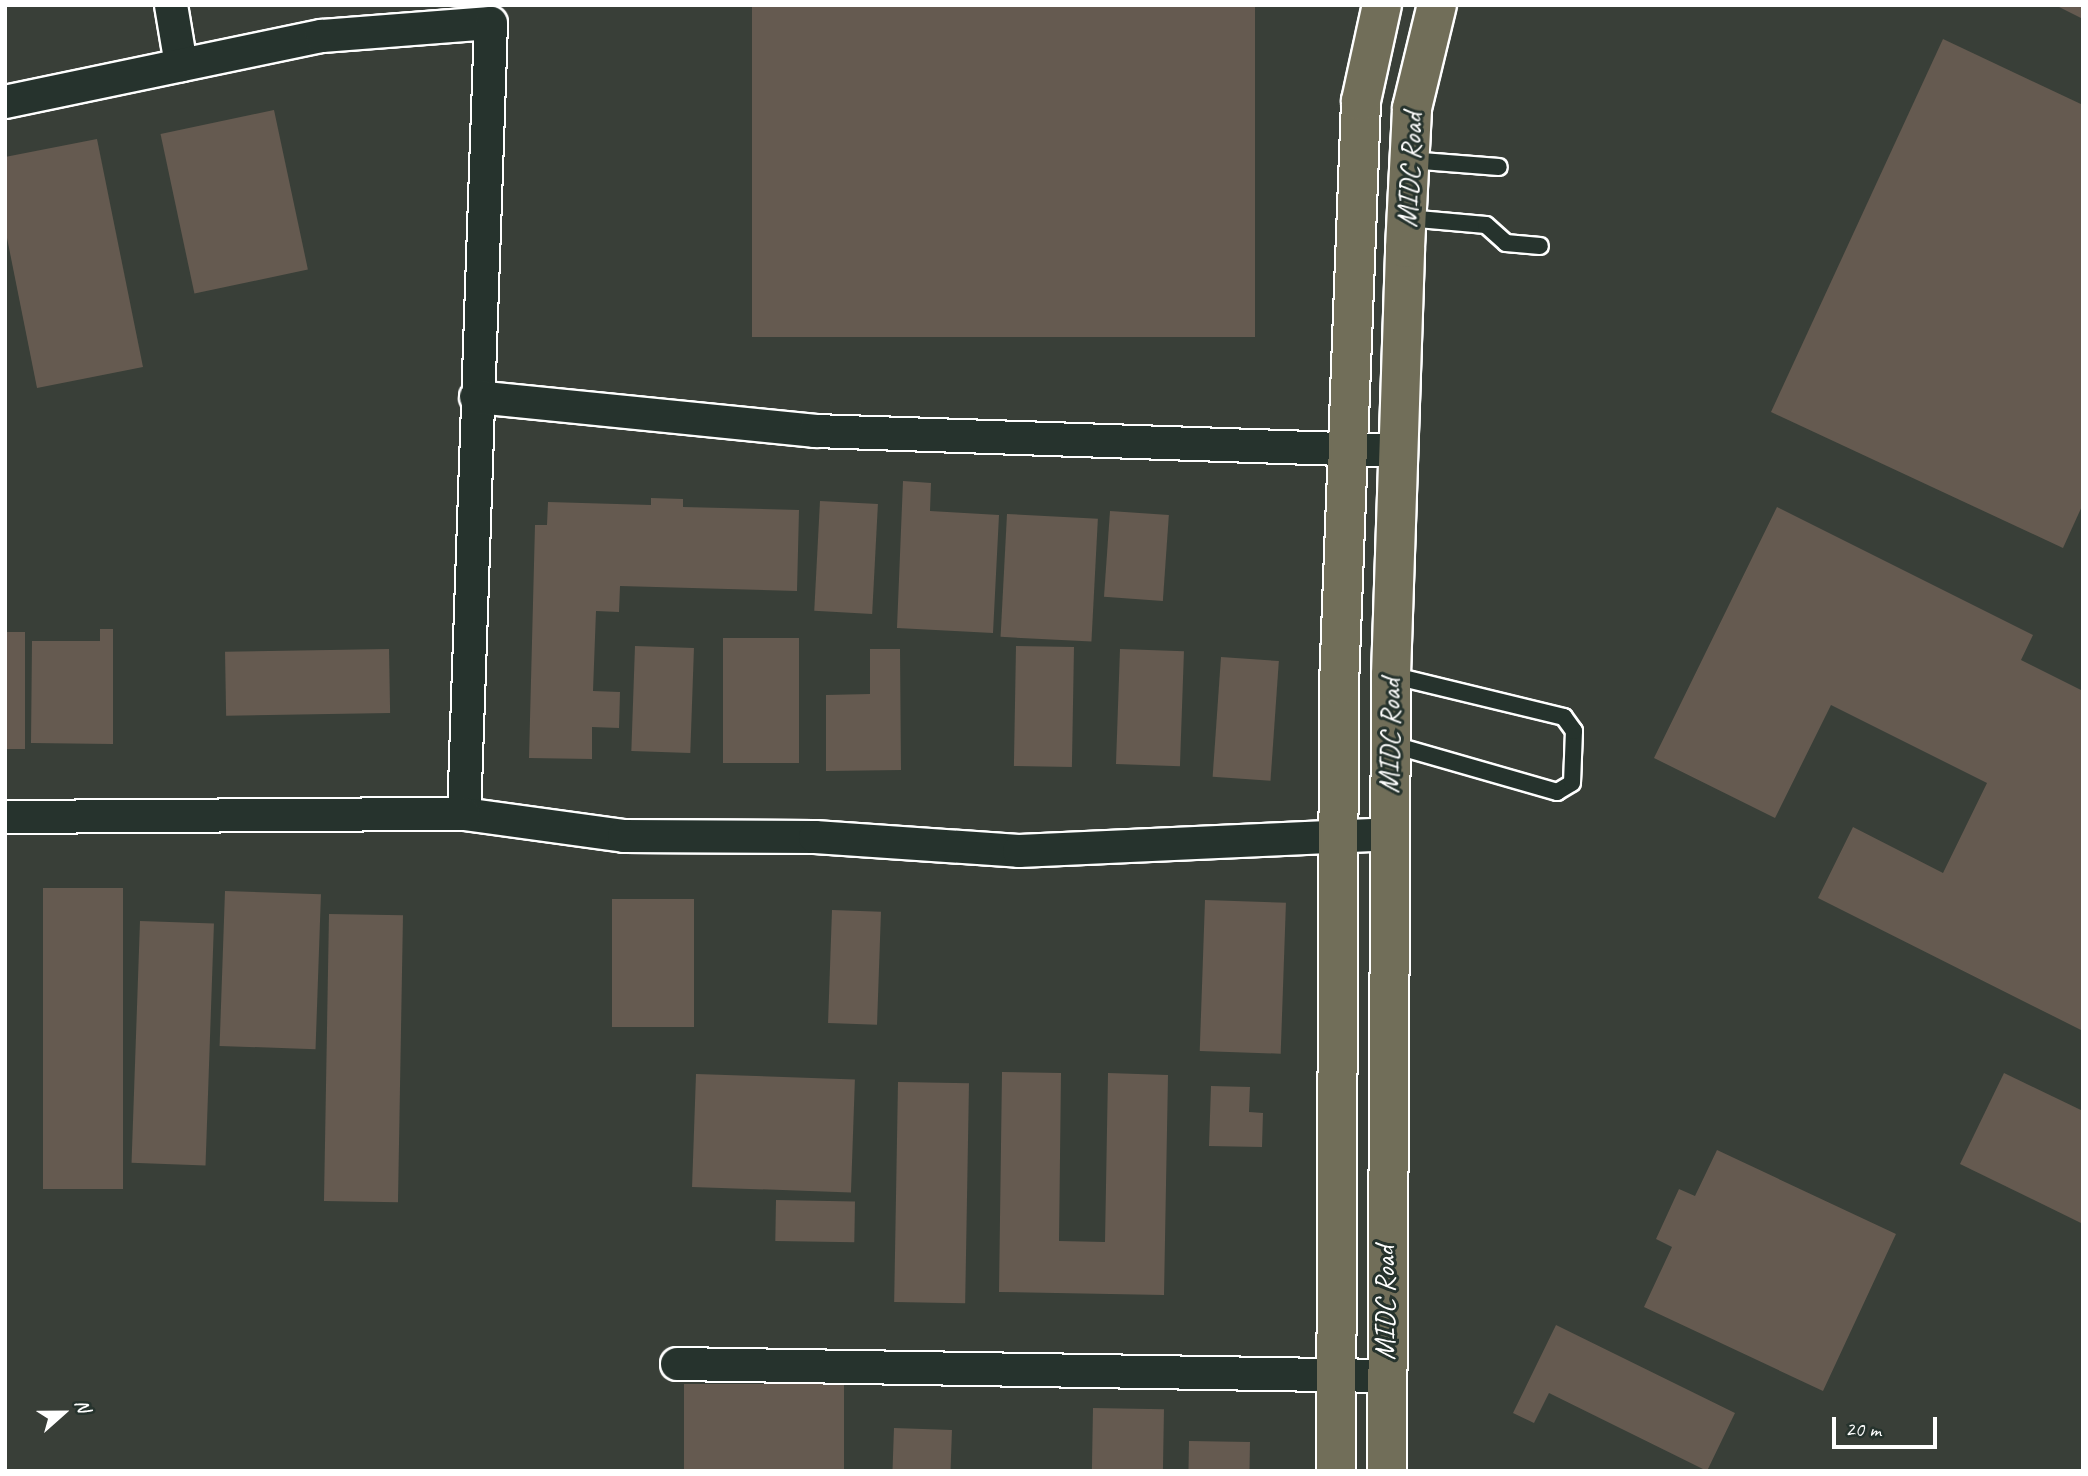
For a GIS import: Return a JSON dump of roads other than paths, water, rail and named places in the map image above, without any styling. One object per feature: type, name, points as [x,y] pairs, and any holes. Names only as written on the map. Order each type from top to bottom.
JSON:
[{"type":"main road","name":"MIDC Road","points":[[1336,1471],[1334,1375],[1337,836],[1348,450],[1361,101],[1382,5]]},
{"type":"main road","name":"MIDC Road","points":[[1387,1471],[1385,1376],[1391,675],[1412,108],[1437,5]]},
{"type":"street","points":[[171,5],[181,65]]},
{"type":"street","points":[[5,102],[322,36],[490,14],[464,814]]},
{"type":"street","points":[[476,397],[815,432],[1400,451]]},
{"type":"street","points":[[5,817],[464,814],[624,836],[815,837],[1019,851],[1389,834]]},
{"type":"street","points":[[677,1364],[1385,1376]]},
{"type":"lane","points":[[1409,160],[1499,167]]},
{"type":"lane","points":[[1407,218],[1486,225],[1506,243],[1539,246]]},
{"type":"lane","points":[[1390,744],[1557,792],[1572,783],[1574,731],[1564,717],[1391,675]]}]
